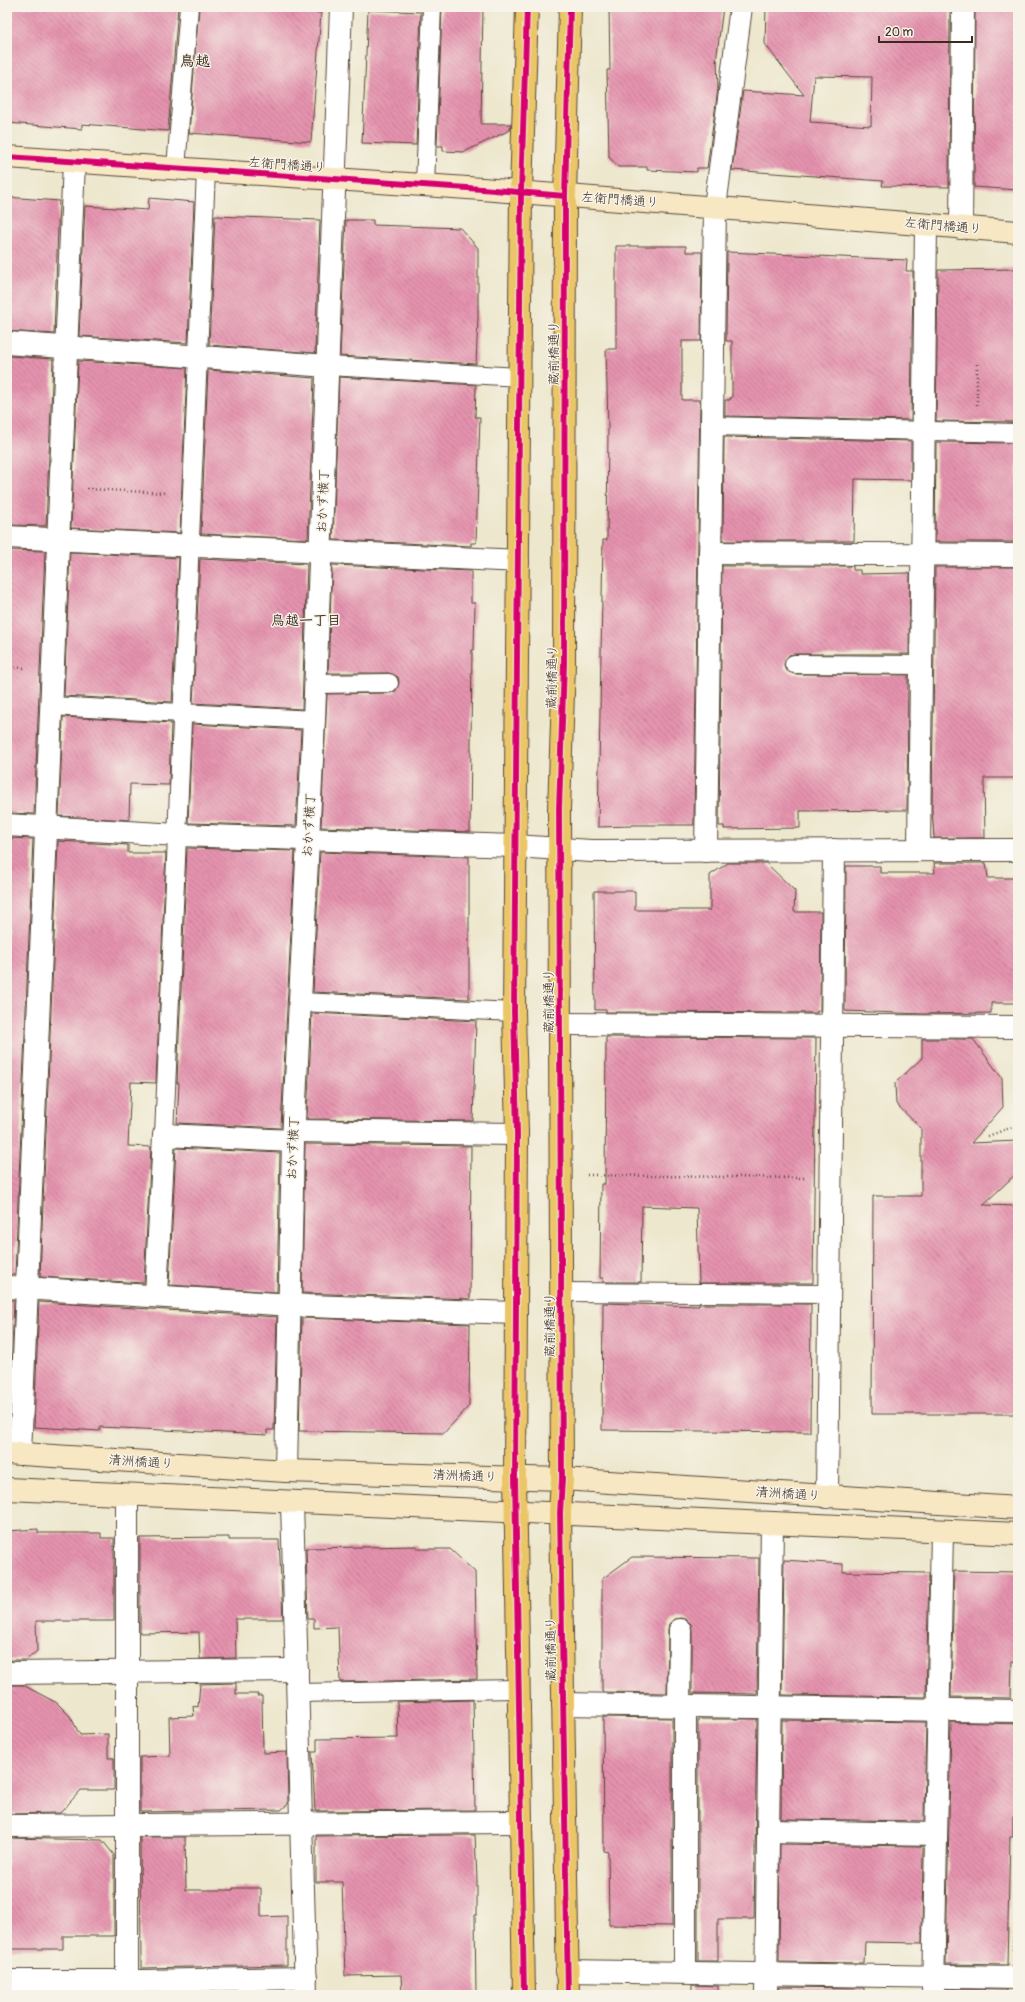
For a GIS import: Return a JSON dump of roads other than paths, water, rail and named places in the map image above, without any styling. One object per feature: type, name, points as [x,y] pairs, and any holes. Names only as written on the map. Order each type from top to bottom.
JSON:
[{"type":"main road","points":[[524,1995],[515,1477],[517,1134],[514,1012],[521,192],[527,7]]},
{"type":"main road","name":"蔵前橋通り","points":[[568,1995],[560,1513],[562,1479],[560,849],[564,664],[565,196],[570,7]]},
{"type":"street","name":"おかず横丁","points":[[286,1471],[293,1136],[314,720],[341,7]]},
{"type":"street","points":[[706,851],[715,207],[741,7]]},
{"type":"street","points":[[961,228],[963,7]]},
{"type":"street","name":"左衛門橋通り","points":[[7,157],[521,192],[1018,232]]},
{"type":"street","points":[[14,1454],[17,1287],[46,828],[74,162]]},
{"type":"street","points":[[918,850],[926,224]]},
{"type":"street","points":[[7,343],[328,366]]},
{"type":"street","points":[[7,537],[518,561]]},
{"type":"street","points":[[710,553],[1018,556]]},
{"type":"street","points":[[7,825],[178,835],[515,846],[591,851],[1018,850]]},
{"type":"street","points":[[827,1497],[834,850]]},
{"type":"street","points":[[560,1024],[1018,1027]]},
{"type":"street","points":[[156,1296],[164,1134],[293,1136],[517,1134]]},
{"type":"street","points":[[17,1287],[289,1304],[516,1313]]},
{"type":"street","name":"清洲橋通り","points":[[14,1454],[286,1471],[562,1479],[1018,1508]]},
{"type":"street","points":[[7,1489],[127,1496],[560,1513],[1018,1534]]},
{"type":"street","points":[[127,1496],[128,1988]]},
{"type":"street","points":[[7,1981],[128,1988],[306,1986],[292,1503]]},
{"type":"street","points":[[766,1995],[772,1523]]},
{"type":"street","points":[[933,1986],[942,1531]]},
{"type":"street","points":[[680,1630],[685,1972]]},
{"type":"street","points":[[7,1673],[296,1670]]},
{"type":"street","points":[[563,1704],[1018,1711]]},
{"type":"street","points":[[7,1826],[522,1822]]},
{"type":"street","points":[[768,1831],[936,1834]]},
{"type":"street","points":[[567,1970],[767,1974],[933,1986],[1018,1978]]},
{"type":"lane","points":[[176,168],[189,7]]},
{"type":"lane","points":[[425,185],[432,7]]},
{"type":"lane","points":[[164,1134],[206,171]]},
{"type":"lane","points":[[328,366],[520,377]]},
{"type":"lane","points":[[712,426],[1018,433]]},
{"type":"lane","points":[[794,664],[921,665]]},
{"type":"lane","points":[[315,684],[389,683]]},
{"type":"lane","points":[[51,706],[314,720]]},
{"type":"lane","points":[[300,1002],[514,1012]]},
{"type":"lane","points":[[561,1292],[829,1294]]},
{"type":"lane","points":[[297,1693],[519,1689]]},
{"type":"district","name":"鳥越","points":[[195,61]]},
{"type":"district","name":"鳥越一丁目","points":[[306,620]]}]
